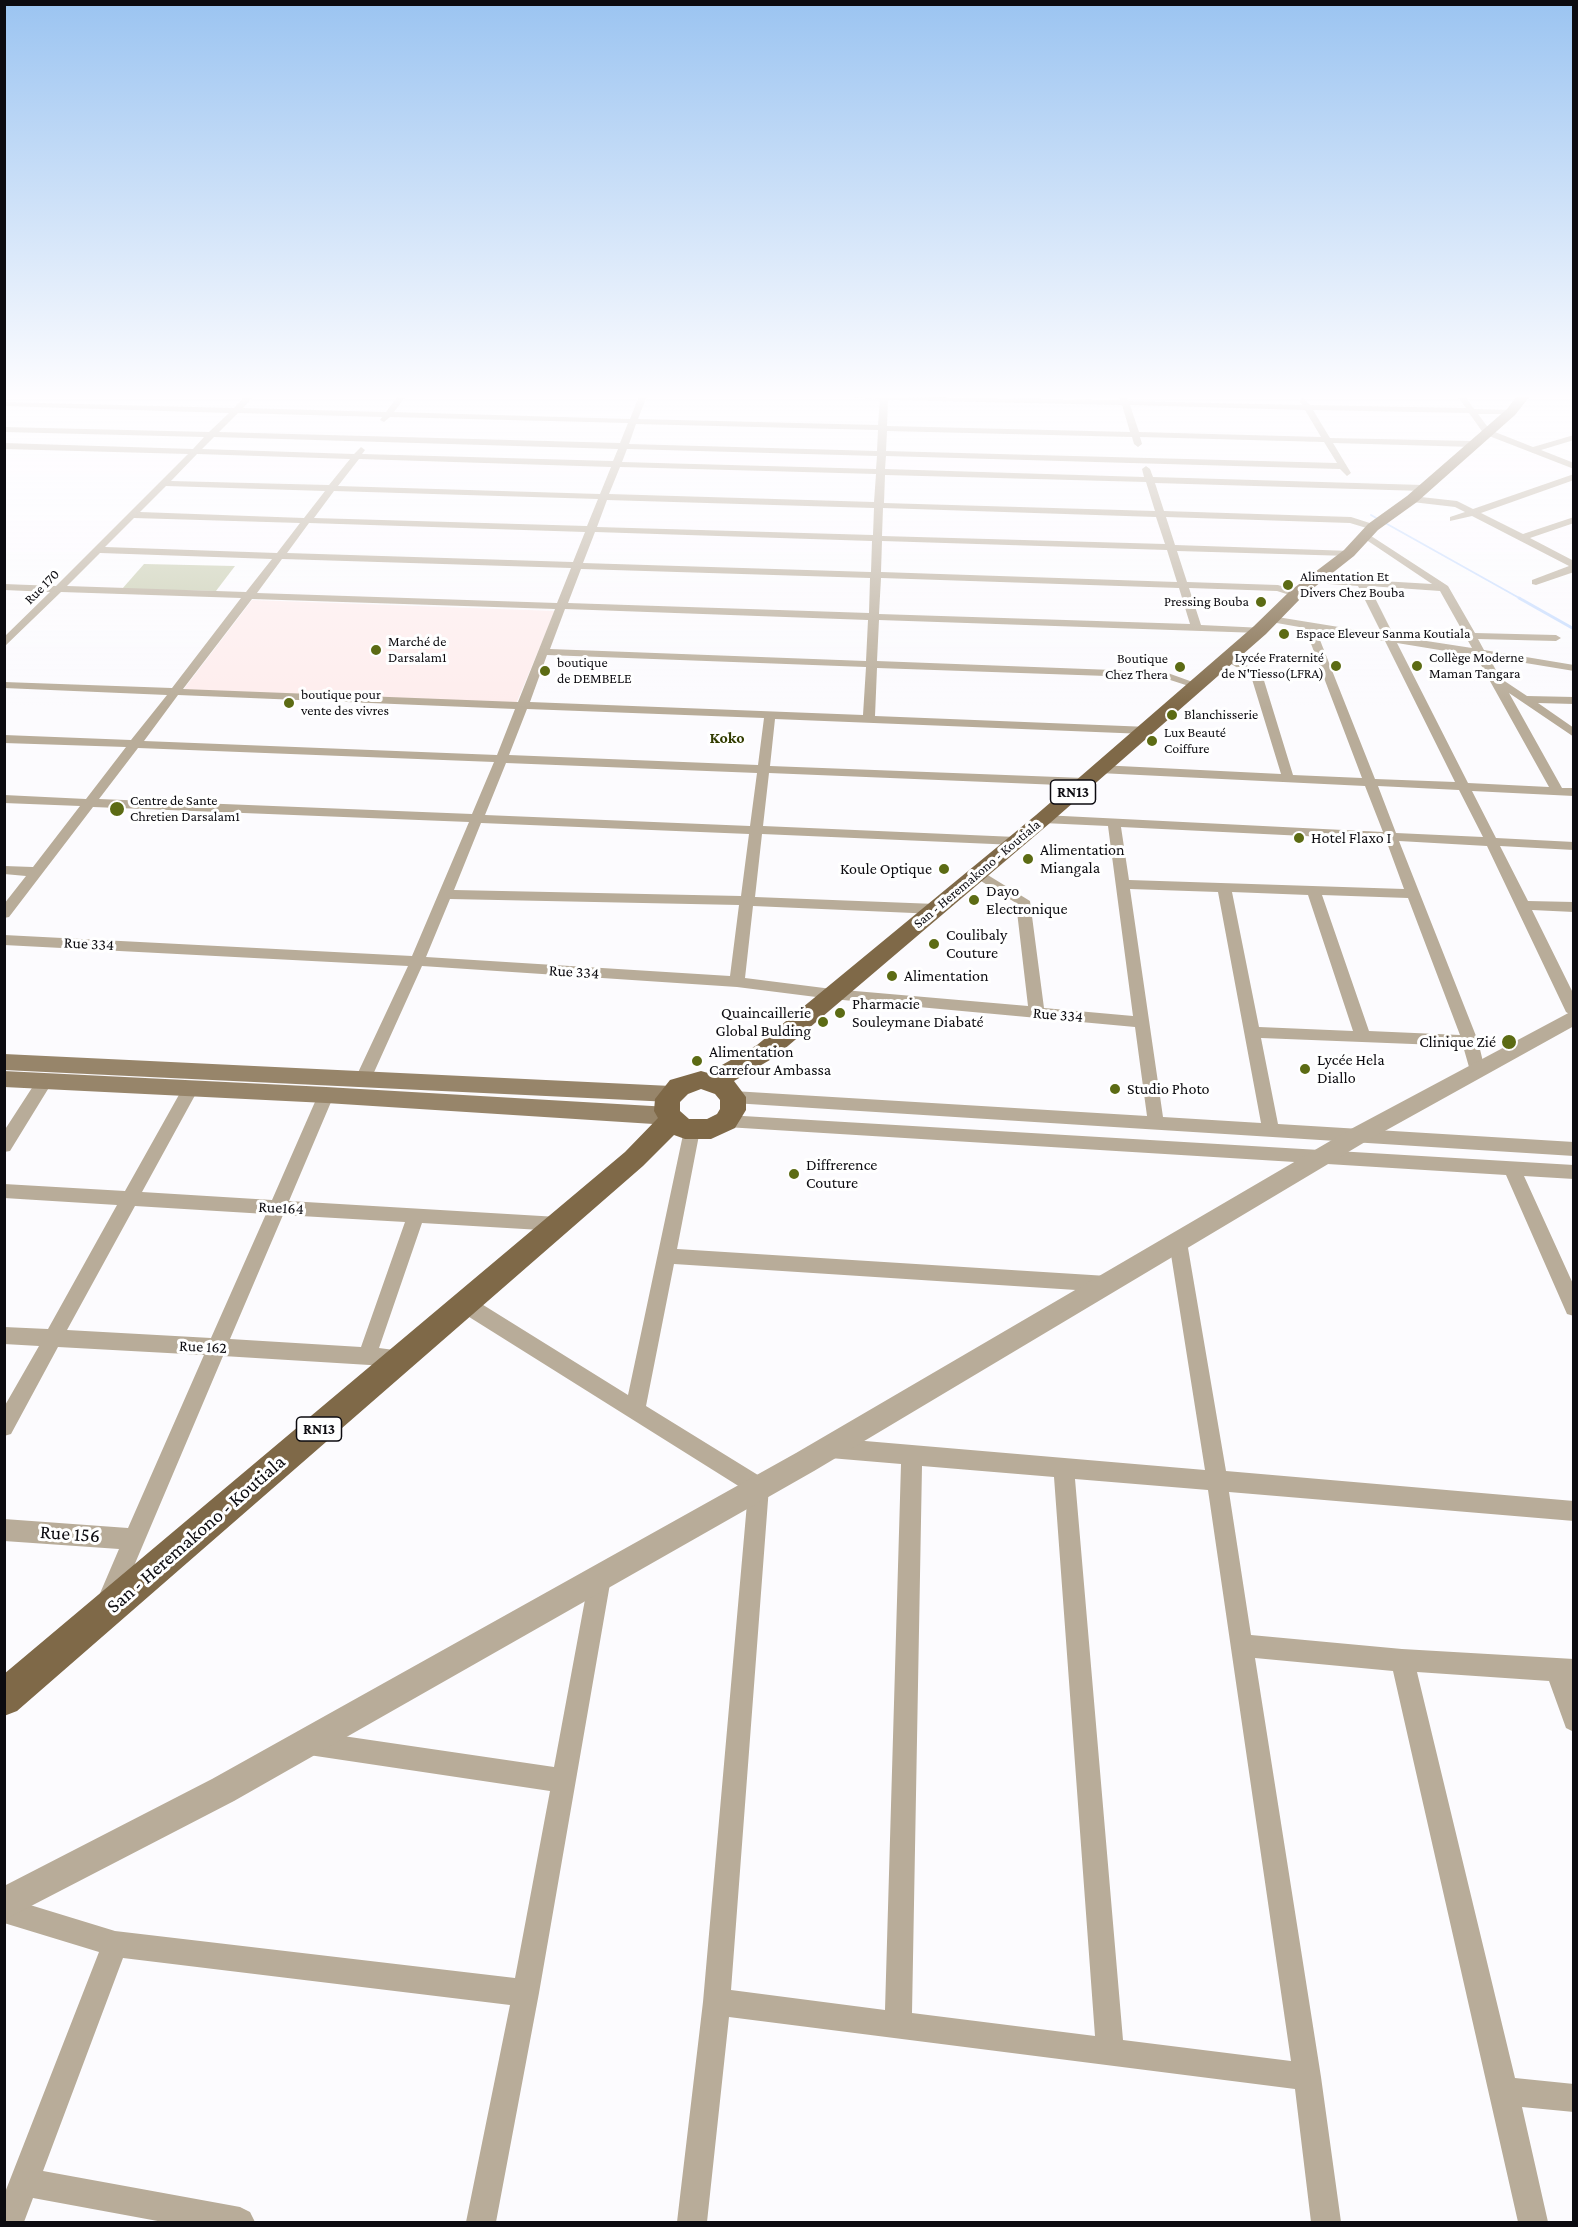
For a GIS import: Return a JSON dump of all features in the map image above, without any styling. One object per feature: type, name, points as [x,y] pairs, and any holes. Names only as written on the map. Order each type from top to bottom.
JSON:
[{"type":"main road","name":"San - Heremakono - Koutiala","points":[[726,1099],[765,1051],[1043,819],[1266,624],[1296,594],[1348,553],[1375,526],[1409,500]]},
{"type":"main road","points":[[4,1062],[363,1079],[676,1115],[711,1130],[726,1099],[689,1082],[676,1115]]},
{"type":"main road","points":[[4,1079],[676,1115]]},
{"type":"main road","name":"San - Heremakono - Koutiala","points":[[4,1698],[634,1159],[676,1115]]},
{"type":"street","name":"Rue 170","points":[[4,644],[10,632],[59,589],[147,500]]},
{"type":"street","points":[[4,914],[323,500]]},
{"type":"street","points":[[363,1079],[446,894],[502,758],[602,500]]},
{"type":"street","points":[[724,500],[1351,520],[1375,526],[1444,588],[1558,791]]},
{"type":"street","points":[[869,718],[878,500]]},
{"type":"street","points":[[1155,500],[1196,627]]},
{"type":"street","points":[[1426,500],[1457,504],[1574,566]]},
{"type":"street","points":[[1453,519],[1510,500]]},
{"type":"street","points":[[132,515],[1348,553]]},
{"type":"street","points":[[1522,538],[1574,520]]},
{"type":"street","points":[[98,550],[1278,588],[1296,594]]},
{"type":"street","points":[[1536,582],[1574,566]]},
{"type":"street","points":[[1314,580],[1444,588]]},
{"type":"street","points":[[4,1904],[223,1790],[830,1448],[1357,1136],[1574,1015],[1523,905],[1362,583]]},
{"type":"street","points":[[4,587],[1196,627],[1308,625],[1574,668]]},
{"type":"street","points":[[1308,625],[1470,1041],[1477,1070]]},
{"type":"street","points":[[1471,636],[1556,638]]},
{"type":"street","points":[[544,652],[1165,675],[1195,684]]},
{"type":"street","points":[[1227,657],[1256,674],[1288,778]]},
{"type":"street","points":[[1494,677],[1574,734]]},
{"type":"street","points":[[4,685],[1145,730]]},
{"type":"street","points":[[1506,698],[1574,701]]},
{"type":"street","points":[[736,982],[770,715]]},
{"type":"street","points":[[4,739],[1084,783]]},
{"type":"street","points":[[1099,769],[1574,792]]},
{"type":"street","points":[[4,799],[1016,841]]},
{"type":"street","points":[[1043,819],[1492,844],[1574,846]]},
{"type":"street","points":[[1114,823],[1156,1123]]},
{"type":"street","points":[[4,870],[37,872]]},
{"type":"street","points":[[978,873],[1023,901],[1037,1014]]},
{"type":"street","points":[[1122,884],[1413,894]]},
{"type":"street","points":[[1224,888],[1271,1130]]},
{"type":"street","points":[[1314,891],[1363,1037]]},
{"type":"street","points":[[446,894],[748,901],[936,909]]},
{"type":"street","points":[[1523,905],[1574,907]]},
{"type":"street","name":"Rue 334","points":[[4,940],[417,961],[736,982],[832,994],[1142,1022]]},
{"type":"street","points":[[1252,1032],[1470,1041]]},
{"type":"street","points":[[4,1146],[45,1081]]},
{"type":"street","points":[[4,1427],[191,1088]]},
{"type":"street","points":[[101,1616],[326,1095]]},
{"type":"street","points":[[726,1099],[1574,1149]]},
{"type":"street","points":[[726,1099],[1322,1157],[1574,1172]]},
{"type":"street","points":[[635,1410],[667,1256],[676,1115]]},
{"type":"street","points":[[1512,1168],[1574,1308]]},
{"type":"street","name":"Rue164","points":[[4,1191],[558,1224]]},
{"type":"street","points":[[367,1356],[416,1216]]},
{"type":"street","points":[[1178,1242],[1217,1482],[1307,2078],[1326,2223]]},
{"type":"street","points":[[667,1256],[1107,1284]]},
{"type":"street","points":[[465,1304],[759,1487]]},
{"type":"street","name":"Rue 162","points":[[4,1335],[402,1358]]},
{"type":"street","points":[[830,1448],[1574,1511]]},
{"type":"street","points":[[898,2025],[912,1456]]},
{"type":"street","points":[[1064,1468],[1110,2053]]},
{"type":"street","points":[[692,2223],[717,2002],[759,1487]]},
{"type":"street","name":"Rue 156","points":[[4,1530],[135,1539]]},
{"type":"street","points":[[481,2223],[526,1993],[600,1578]]},
{"type":"street","points":[[1241,1645],[1402,1660],[1565,1670],[1574,1720]]},
{"type":"street","points":[[1402,1660],[1533,2223]]},
{"type":"street","points":[[308,1743],[564,1781]]},
{"type":"street","points":[[4,1910],[115,1944],[526,1993]]},
{"type":"street","points":[[9,2223],[115,1944]]},
{"type":"street","points":[[717,2002],[1307,2078]]},
{"type":"street","points":[[1504,2091],[1574,2098]]},
{"type":"street","points":[[25,2182],[240,2223]]},
{"type":"shaded area","name":"Marché de Darsalam1","points":[[252,600],[555,611],[516,704],[183,690]]},
{"type":"green space","points":[[144,564],[235,566],[216,591],[122,589]]},
{"type":"waterway","points":[[1371,515],[1521,599]]},
{"type":"waterway","points":[[1519,598],[1574,629]]},
{"type":"place","name":"Alimentation Et Divers Chez Bouba","points":[[1288,585]]},
{"type":"place","name":"Pressing Bouba","points":[[1261,602]]},
{"type":"place","name":"Espace Eleveur Sanma Koutiala","points":[[1284,634]]},
{"type":"place","name":"Marché de Darsalam1","points":[[376,650]]},
{"type":"place","name":"Lycée Fraternité de N'Tiesso(LFRA)","points":[[1336,666]]},
{"type":"place","name":"Collège Moderne Maman Tangara","points":[[1417,666]]},
{"type":"place","name":"Boutique Chez Thera","points":[[1180,667]]},
{"type":"place","name":"boutique de DEMBELE","points":[[545,671]]},
{"type":"place","name":"boutique pour vente des vivres","points":[[289,703]]},
{"type":"place","name":"Blanchisserie","points":[[1172,715]]},
{"type":"place","name":"Lux Beauté Coiffure","points":[[1152,741]]},
{"type":"place","name":"Centre de Sante Chretien Darsalam1","points":[[117,809]]},
{"type":"place","name":"Hotel Flaxo I","points":[[1299,838]]},
{"type":"place","name":"Alimentation Miangala","points":[[1028,859]]},
{"type":"place","name":"Koule Optique","points":[[944,869]]},
{"type":"place","name":"Dayo Electronique","points":[[974,900]]},
{"type":"place","name":"Coulibaly Couture","points":[[934,944]]},
{"type":"place","name":"Alimentation","points":[[892,976]]},
{"type":"place","name":"Pharmacie Souleymane Diabaté","points":[[840,1013]]},
{"type":"place","name":"Quaincaillerie Global Bulding","points":[[823,1022]]},
{"type":"place","name":"Clinique Zié","points":[[1509,1042]]},
{"type":"place","name":"Alimentation Carrefour Ambassa","points":[[697,1061]]},
{"type":"place","name":"Lycée Hela Diallo","points":[[1305,1069]]},
{"type":"place","name":"Studio Photo","points":[[1115,1089]]},
{"type":"place","name":"Diffrerence Couture","points":[[794,1174]]},
{"type":"district","name":"Koko","points":[[727,738]]}]
